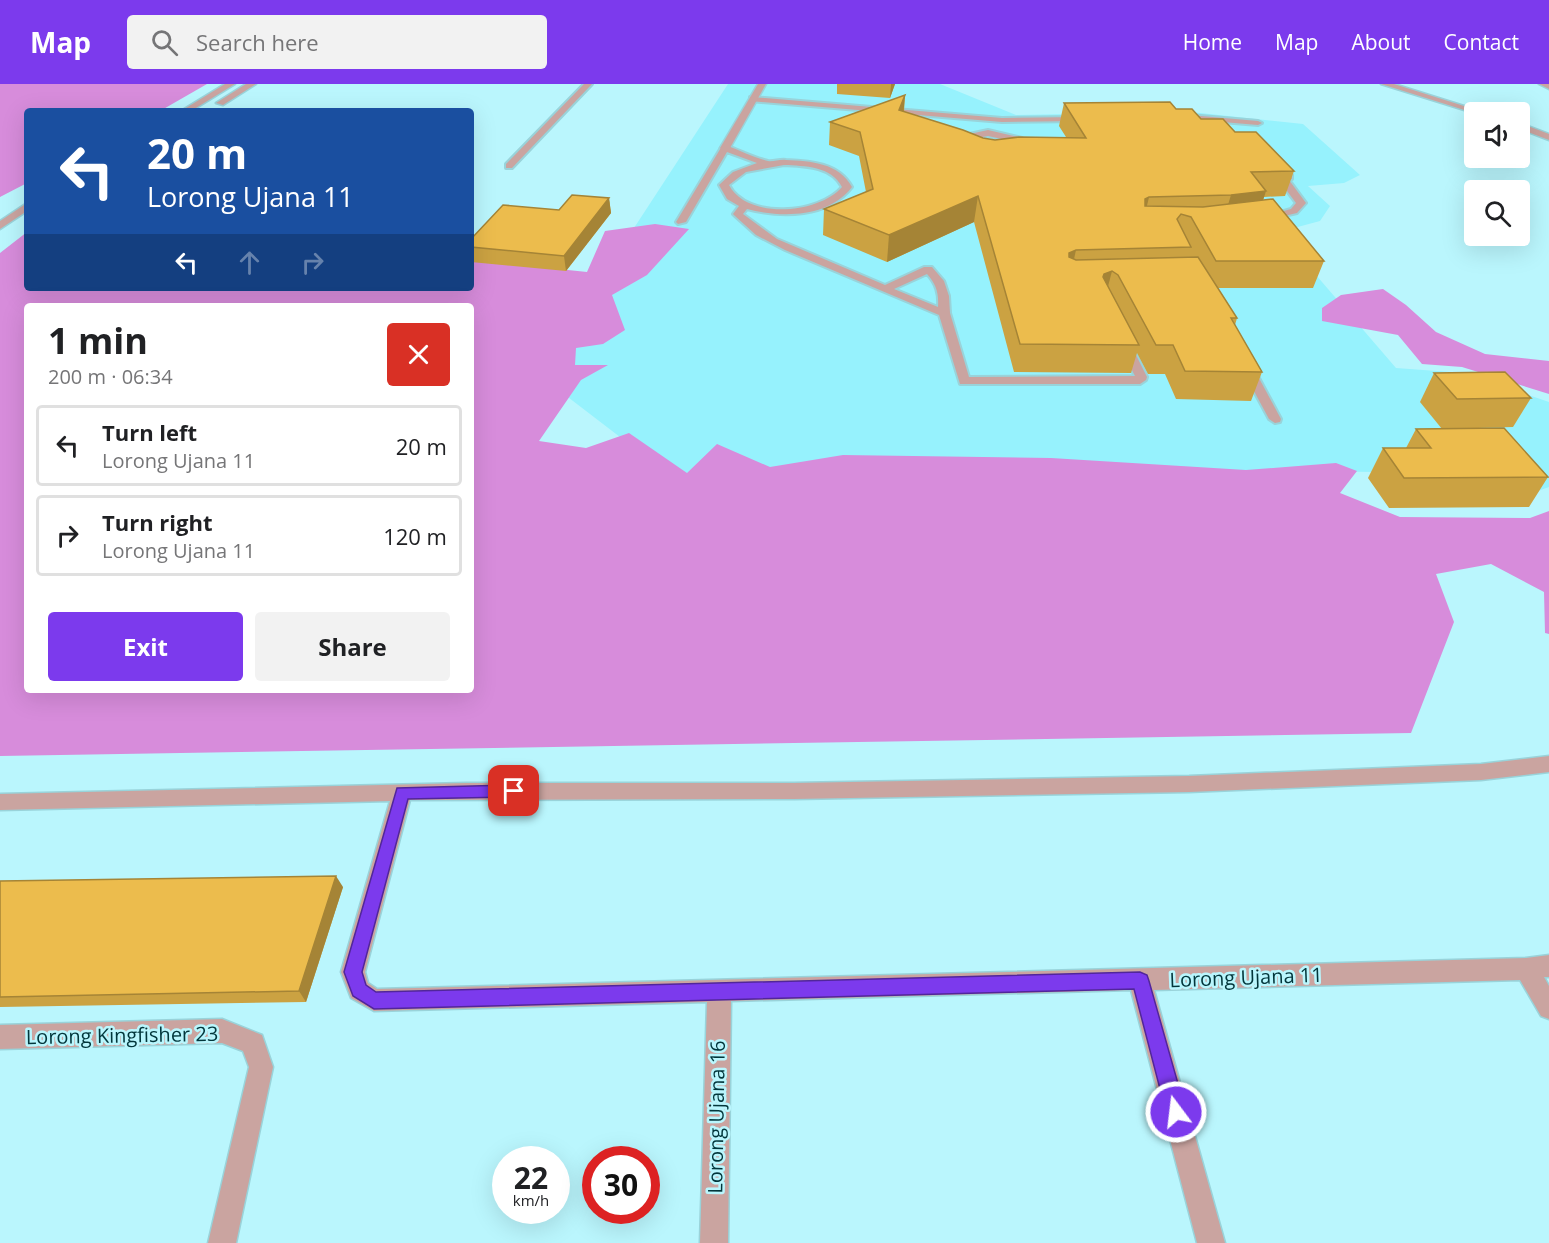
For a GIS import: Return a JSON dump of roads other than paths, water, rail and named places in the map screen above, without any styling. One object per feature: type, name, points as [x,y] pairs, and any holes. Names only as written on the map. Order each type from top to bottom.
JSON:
[{"type":"street","points":[[190,108],[231,84]]},
{"type":"street","points":[[212,108],[252,84]]},
{"type":"street","points":[[725,148],[762,84]]},
{"type":"street","points":[[1385,84],[1464,108]]},
{"type":"street","points":[[1543,84],[1549,86]]},
{"type":"street","points":[[1530,130],[1549,137]]},
{"type":"street","points":[[0,226],[24,208]]},
{"type":"street","points":[[0,226],[24,215]]},
{"type":"street","points":[[0,802],[402,793],[794,791],[1189,784],[1481,772],[1549,764]]},
{"type":"street","name":"Lorong Ujana 11","points":[[402,793],[353,972],[359,990],[374,1000],[1140,981],[1538,967]]},
{"type":"street","points":[[1538,967],[1549,1008]]},
{"type":"street","points":[[1140,981],[1211,1243]]},
{"type":"street","name":"Lorong Ujana 16","points":[[714,1243],[718,990]]},
{"type":"street","name":"Lorong Kingfisher 23","points":[[0,1037],[222,1031],[253,1043],[261,1067],[222,1243]]},
{"type":"lane","points":[[509,166],[588,84]]},
{"type":"lane","points":[[753,99],[1002,120],[1092,119]]},
{"type":"lane","points":[[946,114],[952,123]]},
{"type":"lane","points":[[946,114],[1019,140],[1027,148],[1012,158],[1000,159],[978,157],[959,148],[960,136],[1000,134]]},
{"type":"lane","points":[[1169,116],[1258,123]]},
{"type":"lane","points":[[1237,120],[1249,134]]},
{"type":"lane","points":[[725,148],[767,163]]},
{"type":"lane","points":[[725,148],[731,175]]},
{"type":"lane","points":[[681,222],[725,148]]},
{"type":"lane","points":[[767,163],[804,164],[824,168],[845,180],[847,188],[844,195],[817,208],[792,212],[768,211],[745,206],[732,199],[725,192],[724,185],[731,175],[746,168],[767,163]]},
{"type":"lane","points":[[1255,220],[1276,218],[1294,211],[1301,203],[1282,179],[1289,177],[1282,170]]},
{"type":"lane","points":[[745,206],[738,214],[744,223],[771,239],[944,313]]},
{"type":"lane","points":[[885,289],[928,269],[940,260]]},
{"type":"lane","points":[[928,269],[939,282],[944,296],[944,313],[964,381],[1140,380],[1141,377],[1117,330]]},
{"type":"lane","points":[[1241,355],[1275,419]]}]
